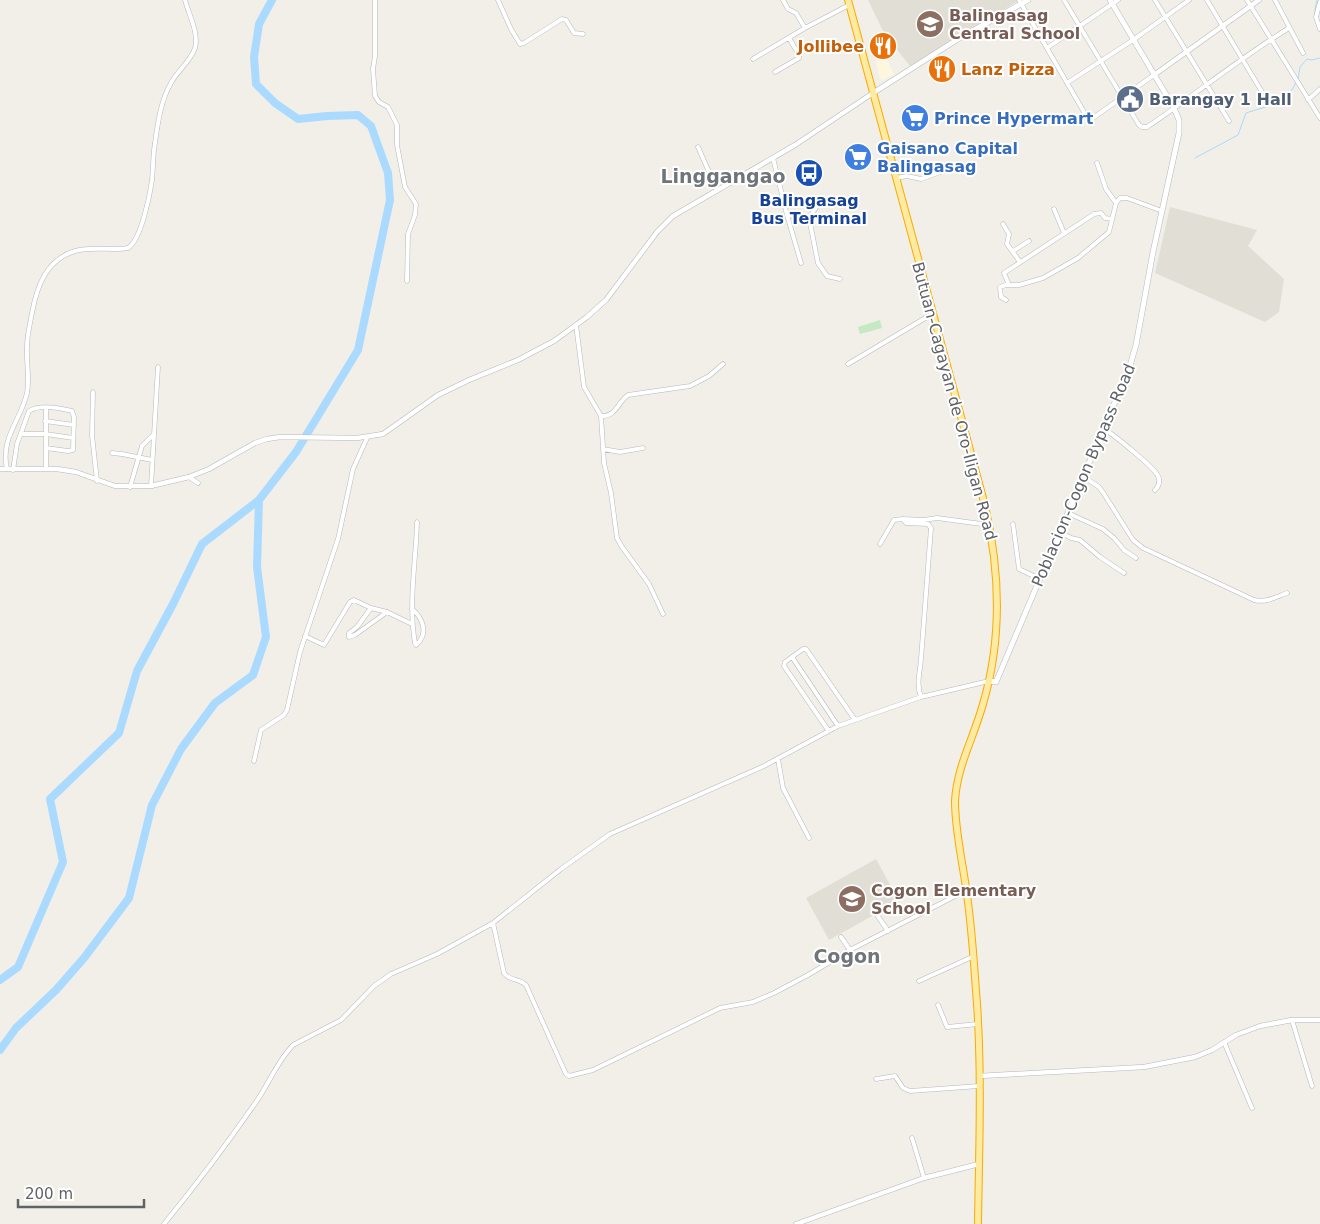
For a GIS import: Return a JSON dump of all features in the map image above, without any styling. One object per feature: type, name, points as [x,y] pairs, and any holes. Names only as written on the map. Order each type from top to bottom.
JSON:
[{"type":"highway","name":"Butuan-Cagayan de Oro-Iligan Road","points":[[849,2],[989,525],[996,573],[998,602],[995,642],[989,681],[980,712],[964,754],[956,790],[957,835],[967,890],[978,1024],[978,1224]]},
{"type":"main road","points":[[873,93],[958,39],[1020,2],[1028,0]]},
{"type":"main road","name":"Poblacion-Cogon Bypass Road","points":[[989,681],[996,682],[1133,357],[1162,210],[1180,133],[1179,120],[1174,108],[1111,2]]},
{"type":"street","points":[[7,469],[5,458],[7,444],[11,429],[26,394],[28,334],[35,296],[42,278],[58,260],[73,252],[91,248],[128,248],[132,246],[137,237],[152,182],[154,151],[165,96],[171,82],[195,48],[194,28],[185,0]]},
{"type":"street","points":[[376,0],[376,50],[373,69],[375,96],[379,102],[388,107],[397,125],[397,146],[405,187],[416,204],[415,215],[408,234],[407,281]]},
{"type":"street","points":[[498,0],[520,44],[524,44],[563,18],[574,33],[583,34]]},
{"type":"street","points":[[783,0],[788,9],[796,13],[805,28]]},
{"type":"street","points":[[1064,0],[1122,98],[1142,127],[1147,127],[1289,28]]},
{"type":"street","points":[[1047,48],[1111,2],[1118,0]]},
{"type":"street","points":[[1155,0],[1229,121]]},
{"type":"street","points":[[1068,83],[1189,0]]},
{"type":"street","points":[[1207,0],[1262,92]]},
{"type":"street","points":[[1247,0],[1320,118]]},
{"type":"street","points":[[1020,2],[1089,119],[1122,98],[1259,0]]},
{"type":"street","points":[[1275,0],[1303,53]]},
{"type":"street","points":[[753,59],[849,2]]},
{"type":"street","points":[[1320,2],[1316,17],[1320,29]]},
{"type":"street","points":[[776,72],[799,58],[789,38]]},
{"type":"street","points":[[1308,100],[1320,89]]},
{"type":"street","points":[[0,469],[46,468],[66,470],[115,486],[151,486],[189,477],[209,469],[261,441],[287,437],[367,438],[383,434],[438,395],[518,360],[576,325],[606,300],[662,226],[679,212],[773,158],[873,93]]},
{"type":"street","points":[[698,147],[718,190]]},
{"type":"street","points":[[773,158],[801,263]]},
{"type":"street","points":[[1097,163],[1106,189],[1116,203]]},
{"type":"street","points":[[896,178],[907,176],[921,179],[943,171]]},
{"type":"street","points":[[1006,300],[1001,298],[1000,287],[1019,285],[1043,278],[1074,261],[1107,234],[1116,203],[1120,198],[1127,198],[1162,210]]},
{"type":"street","points":[[818,200],[817,206],[809,218],[820,267],[827,276],[840,279]]},
{"type":"street","points":[[1054,209],[1064,233]]},
{"type":"street","points":[[799,216],[813,212]]},
{"type":"street","points":[[1009,285],[1004,273],[1064,233],[1096,213],[1101,213],[1105,218],[1112,219]]},
{"type":"street","points":[[787,215],[809,218]]},
{"type":"street","points":[[1003,224],[1009,234],[1007,243],[1020,262]]},
{"type":"street","points":[[1013,251],[1029,242]]},
{"type":"street","points":[[848,364],[932,314]]},
{"type":"street","points":[[576,325],[584,387],[601,416],[605,470],[611,493],[614,526],[619,543],[649,584],[663,614]]},
{"type":"street","points":[[601,416],[613,413],[622,399],[628,395],[687,387],[709,376],[723,364]]},
{"type":"street","points":[[151,486],[158,367]]},
{"type":"street","points":[[93,392],[92,435],[98,481]]},
{"type":"street","points":[[13,470],[16,449],[29,412],[36,408],[72,411],[74,417],[73,450],[46,448]]},
{"type":"street","points":[[46,408],[46,468]]},
{"type":"street","points":[[45,421],[74,425]]},
{"type":"street","points":[[1104,429],[1156,473],[1160,483],[1155,490]]},
{"type":"street","points":[[21,434],[46,434],[73,438]]},
{"type":"street","points":[[130,487],[143,444],[153,435]]},
{"type":"street","points":[[254,761],[259,733],[262,728],[284,715],[287,710],[305,636],[338,540],[353,469],[367,438]]},
{"type":"street","points":[[603,449],[620,452],[643,448]]},
{"type":"street","points":[[112,453],[152,460]]},
{"type":"street","points":[[189,477],[198,483]]},
{"type":"street","points":[[1084,477],[1099,487],[1133,540],[1143,548],[1254,600],[1264,601],[1287,593]]},
{"type":"street","points":[[1068,513],[1102,529],[1114,538],[1124,550],[1136,558]]},
{"type":"street","points":[[880,544],[894,520],[937,518],[989,525]]},
{"type":"street","points":[[903,519],[906,523],[928,524],[931,528],[918,679],[921,697]]},
{"type":"street","points":[[412,609],[419,616],[424,627],[418,644],[415,643],[412,624],[412,609],[417,522]]},
{"type":"street","points":[[1013,524],[1019,569],[1040,579]]},
{"type":"street","points":[[1060,532],[1070,538],[1080,540],[1100,557],[1124,573]]},
{"type":"street","points":[[305,636],[324,644],[351,601],[356,600],[412,624]]},
{"type":"street","points":[[372,608],[357,627],[349,633],[349,637],[355,635],[387,612]]},
{"type":"street","points":[[828,730],[784,668],[783,664],[803,648],[806,649],[855,720]]},
{"type":"street","points":[[792,657],[838,726]]},
{"type":"street","points":[[164,1224],[244,1120],[260,1096],[276,1066],[294,1045],[341,1020],[374,986],[391,974],[447,949],[493,923],[602,838],[778,759],[828,730],[921,697],[989,681]]},
{"type":"street","points":[[778,759],[783,788],[809,838]]},
{"type":"street","points":[[493,923],[504,973],[508,978],[519,980],[526,985],[566,1074],[569,1076],[594,1070],[720,1008],[753,1002],[801,979],[850,950],[967,890]]},
{"type":"street","points":[[878,916],[888,931]]},
{"type":"street","points":[[841,937],[850,950]]},
{"type":"street","points":[[919,981],[972,957]]},
{"type":"street","points":[[938,1006],[947,1027],[978,1024]]},
{"type":"street","points":[[979,1076],[1144,1068],[1195,1057],[1252,1029],[1292,1020],[1320,1020]]},
{"type":"street","points":[[1292,1020],[1312,1086]]},
{"type":"street","points":[[1224,1042],[1252,1108]]},
{"type":"street","points":[[876,1079],[895,1076],[903,1088],[910,1091],[979,1086]]},
{"type":"street","points":[[912,1138],[924,1178]]},
{"type":"street","points":[[796,1224],[924,1178],[978,1164]]},
{"type":"shaded area","name":"Balingasag Central School","points":[[868,0],[1018,1],[910,66],[884,33]]},
{"type":"shaded area","points":[[887,59],[894,74],[883,80],[880,79],[876,62]]},
{"type":"shaded area","points":[[1170,207],[1257,230],[1248,246],[1284,279],[1279,312],[1265,322],[1155,273]]},
{"type":"shaded area","name":"Cogon Elementary School","points":[[876,859],[899,901],[829,940],[806,898]]},
{"type":"green space","points":[[880,320],[882,328],[860,334],[858,327]]},
{"type":"waterway","points":[[0,980],[18,967],[63,862],[50,799],[119,733],[137,671],[173,604],[202,544],[259,500],[296,452],[358,350],[390,200],[388,173],[371,126],[358,115],[298,119],[275,103],[256,84],[254,57],[259,24],[272,0]]},
{"type":"waterway","points":[[1317,0],[1315,16],[1320,32]]},
{"type":"waterway","points":[[1298,79],[1300,67],[1307,59],[1320,58]]},
{"type":"waterway","points":[[1195,158],[1238,135],[1246,113],[1275,104],[1287,96],[1296,82]]},
{"type":"waterway","points":[[0,1050],[16,1028],[56,990],[84,958],[129,898],[152,805],[181,749],[215,703],[253,675],[266,637],[257,567],[259,500]]},
{"type":"place","name":"Balingasag Central School","points":[[930,24]]},
{"type":"place","name":"Jollibee","points":[[883,46]]},
{"type":"place","name":"Lanz Pizza","points":[[942,69]]},
{"type":"place","name":"Barangay 1 Hall","points":[[1130,99]]},
{"type":"place","name":"Prince Hypermart","points":[[915,118]]},
{"type":"place","name":"Gaisano Capital Balingasag","points":[[858,157]]},
{"type":"place","name":"Balingasag Bus Terminal","points":[[809,173]]},
{"type":"place","name":"Cogon Elementary School","points":[[852,899]]},
{"type":"district","name":"Linggangao","points":[[723,176]]},
{"type":"district","name":"Cogon","points":[[847,956]]}]
